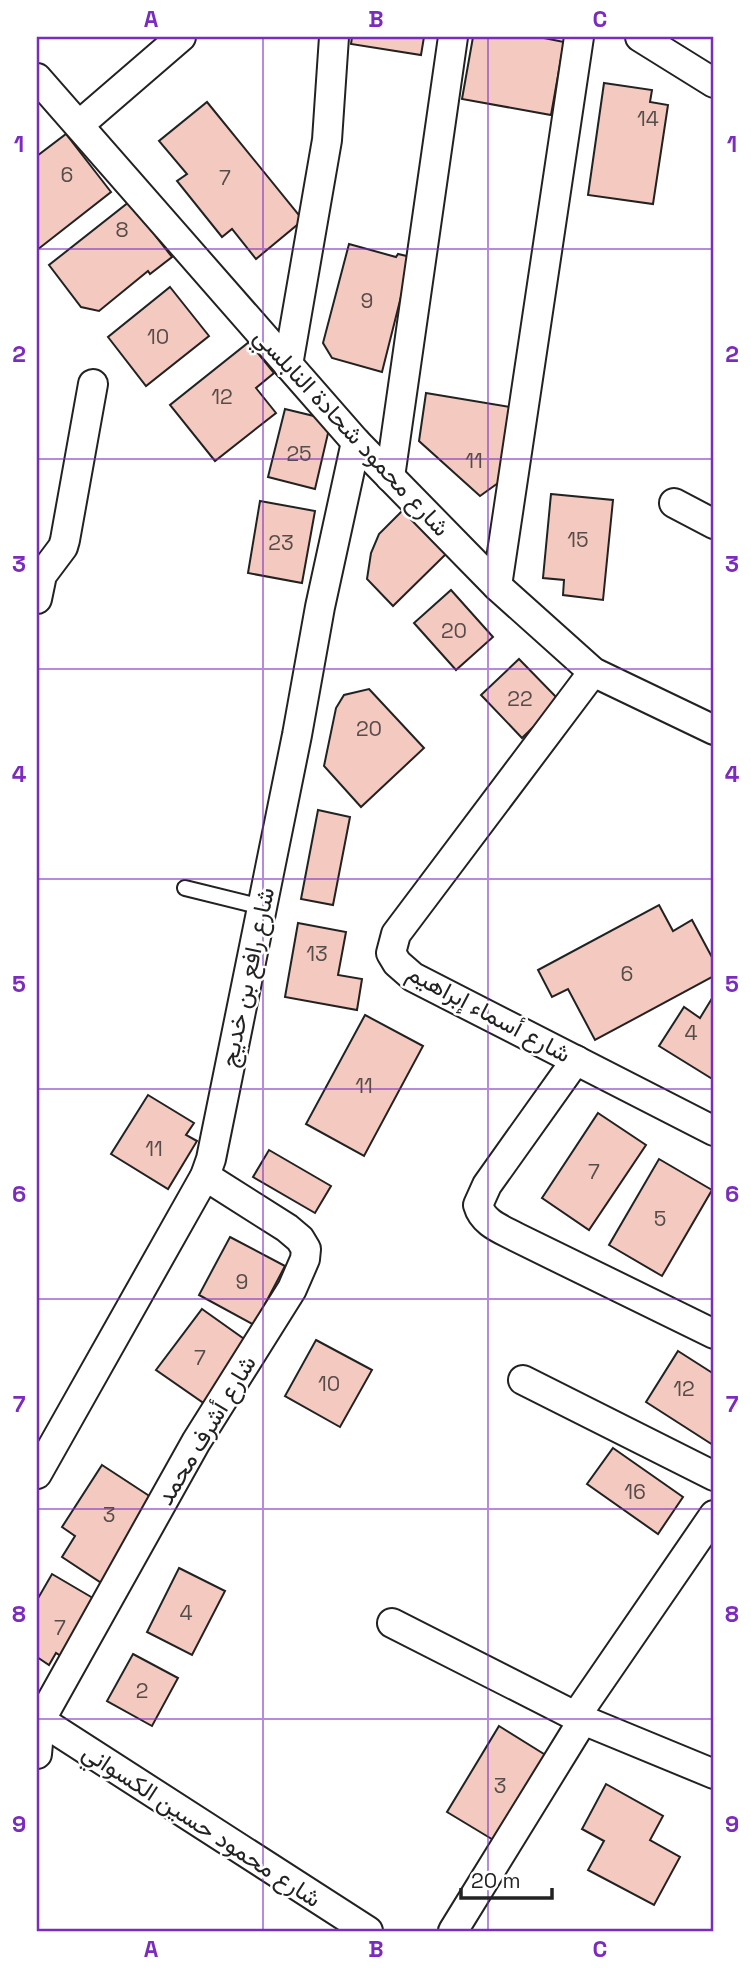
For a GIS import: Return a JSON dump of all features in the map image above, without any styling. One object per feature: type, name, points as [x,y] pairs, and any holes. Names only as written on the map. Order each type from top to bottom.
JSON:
[{"type":"street","points":[[79,125],[181,37]]},
{"type":"street","points":[[288,365],[327,140],[334,37]]},
{"type":"street","points":[[390,477],[453,37]]},
{"type":"street","points":[[497,586],[579,37]]},
{"type":"street","points":[[640,37],[681,49],[714,83]]},
{"type":"street","name":"شارع محمود شحادة النابلسي","points":[[37,78],[356,442],[497,586],[593,672],[714,730]]},
{"type":"street","points":[[37,599],[42,575],[63,547],[65,540],[93,384]]},
{"type":"street","name":"شارع رافع بن خديج","points":[[37,1474],[205,1176],[211,1159],[320,607],[356,442]]},
{"type":"street","points":[[674,503],[714,524]]},
{"type":"street","name":"شارع أسماء إبراهيم","points":[[593,672],[397,934],[391,953],[397,963],[413,977],[714,1131]]},
{"type":"street","points":[[576,1060],[487,1185],[478,1205],[480,1213],[486,1220],[516,1237],[714,1335]]},
{"type":"street","name":"شارع أشرف محمد","points":[[38,1719],[197,1442],[292,1289],[305,1259],[306,1249],[296,1234],[205,1176]]},
{"type":"street","points":[[523,1380],[714,1476]]},
{"type":"street","points":[[453,1931],[579,1718],[714,1515]]},
{"type":"street","points":[[392,1623],[579,1718],[714,1774]]},
{"type":"street","points":[[37,1754],[38,1719]]},
{"type":"street","name":"شارع محمود حسين الكسواني","points":[[38,1719],[368,1931]]},
{"type":"lane","points":[[185,888],[262,907]]},
{"type":"building","points":[[352,37],[424,37],[421,55],[351,44]]},
{"type":"building","points":[[473,37],[539,37],[564,42],[551,115],[462,99]]},
{"type":"building","points":[[604,83],[652,90],[650,102],[668,105],[653,204],[588,195]]},
{"type":"building","points":[[207,102],[303,220],[256,259],[232,229],[222,237],[177,181],[187,174],[159,141]]},
{"type":"building","points":[[66,134],[111,192],[37,250],[37,156]]},
{"type":"building","points":[[129,202],[172,257],[150,274],[148,271],[99,311],[81,307],[49,265]]},
{"type":"building","points":[[349,244],[396,257],[398,254],[411,257],[382,372],[332,358],[323,343]]},
{"type":"building","points":[[170,287],[209,336],[146,386],[108,337]]},
{"type":"building","points":[[249,342],[274,373],[256,388],[276,413],[215,461],[170,405]]},
{"type":"building","points":[[426,393],[516,408],[505,478],[480,496],[419,441]]},
{"type":"building","points":[[285,409],[322,418],[329,429],[315,489],[268,477]]},
{"type":"building","points":[[551,494],[613,500],[603,600],[563,595],[564,580],[543,578]]},
{"type":"building","points":[[260,501],[315,511],[302,583],[248,573]]},
{"type":"building","points":[[405,508],[448,552],[393,606],[367,579],[371,553],[379,534]]},
{"type":"building","points":[[451,590],[493,637],[456,670],[414,623]]},
{"type":"building","points":[[519,659],[560,701],[522,738],[481,695]]},
{"type":"building","points":[[369,689],[424,748],[361,807],[324,766],[336,708],[344,695]]},
{"type":"building","points":[[318,810],[350,817],[333,905],[301,899]]},
{"type":"building","points":[[659,905],[673,931],[692,920],[714,961],[714,976],[595,1040],[568,989],[552,997],[538,970]]},
{"type":"building","points":[[298,923],[346,932],[338,975],[362,979],[357,1010],[285,997]]},
{"type":"building","points":[[714,995],[714,1080],[659,1046],[684,1007],[700,1018]]},
{"type":"building","points":[[365,1015],[423,1046],[364,1156],[306,1124]]},
{"type":"building","points":[[148,1095],[194,1123],[186,1135],[197,1141],[168,1189],[111,1154]]},
{"type":"building","points":[[598,1113],[646,1145],[589,1230],[542,1198]]},
{"type":"building","points":[[269,1150],[331,1186],[315,1213],[253,1177]]},
{"type":"building","points":[[659,1159],[712,1190],[662,1276],[609,1245]]},
{"type":"building","points":[[230,1237],[285,1266],[254,1325],[199,1295]]},
{"type":"building","points":[[202,1309],[247,1341],[205,1404],[156,1370]]},
{"type":"building","points":[[316,1340],[372,1370],[340,1427],[285,1396]]},
{"type":"building","points":[[678,1351],[714,1374],[713,1445],[646,1402]]},
{"type":"building","points":[[613,1448],[683,1497],[658,1534],[587,1484]]},
{"type":"building","points":[[102,1465],[157,1501],[103,1584],[62,1557],[75,1536],[62,1527]]},
{"type":"building","points":[[179,1568],[225,1591],[192,1655],[147,1632]]},
{"type":"building","points":[[52,1574],[98,1601],[64,1658],[56,1653],[49,1665],[37,1657],[37,1600]]},
{"type":"building","points":[[133,1654],[178,1678],[152,1726],[107,1701]]},
{"type":"building","points":[[499,1726],[552,1759],[500,1844],[447,1812]]},
{"type":"building","points":[[606,1784],[663,1816],[650,1840],[680,1857],[654,1905],[588,1870],[604,1841],[582,1829]]}]
